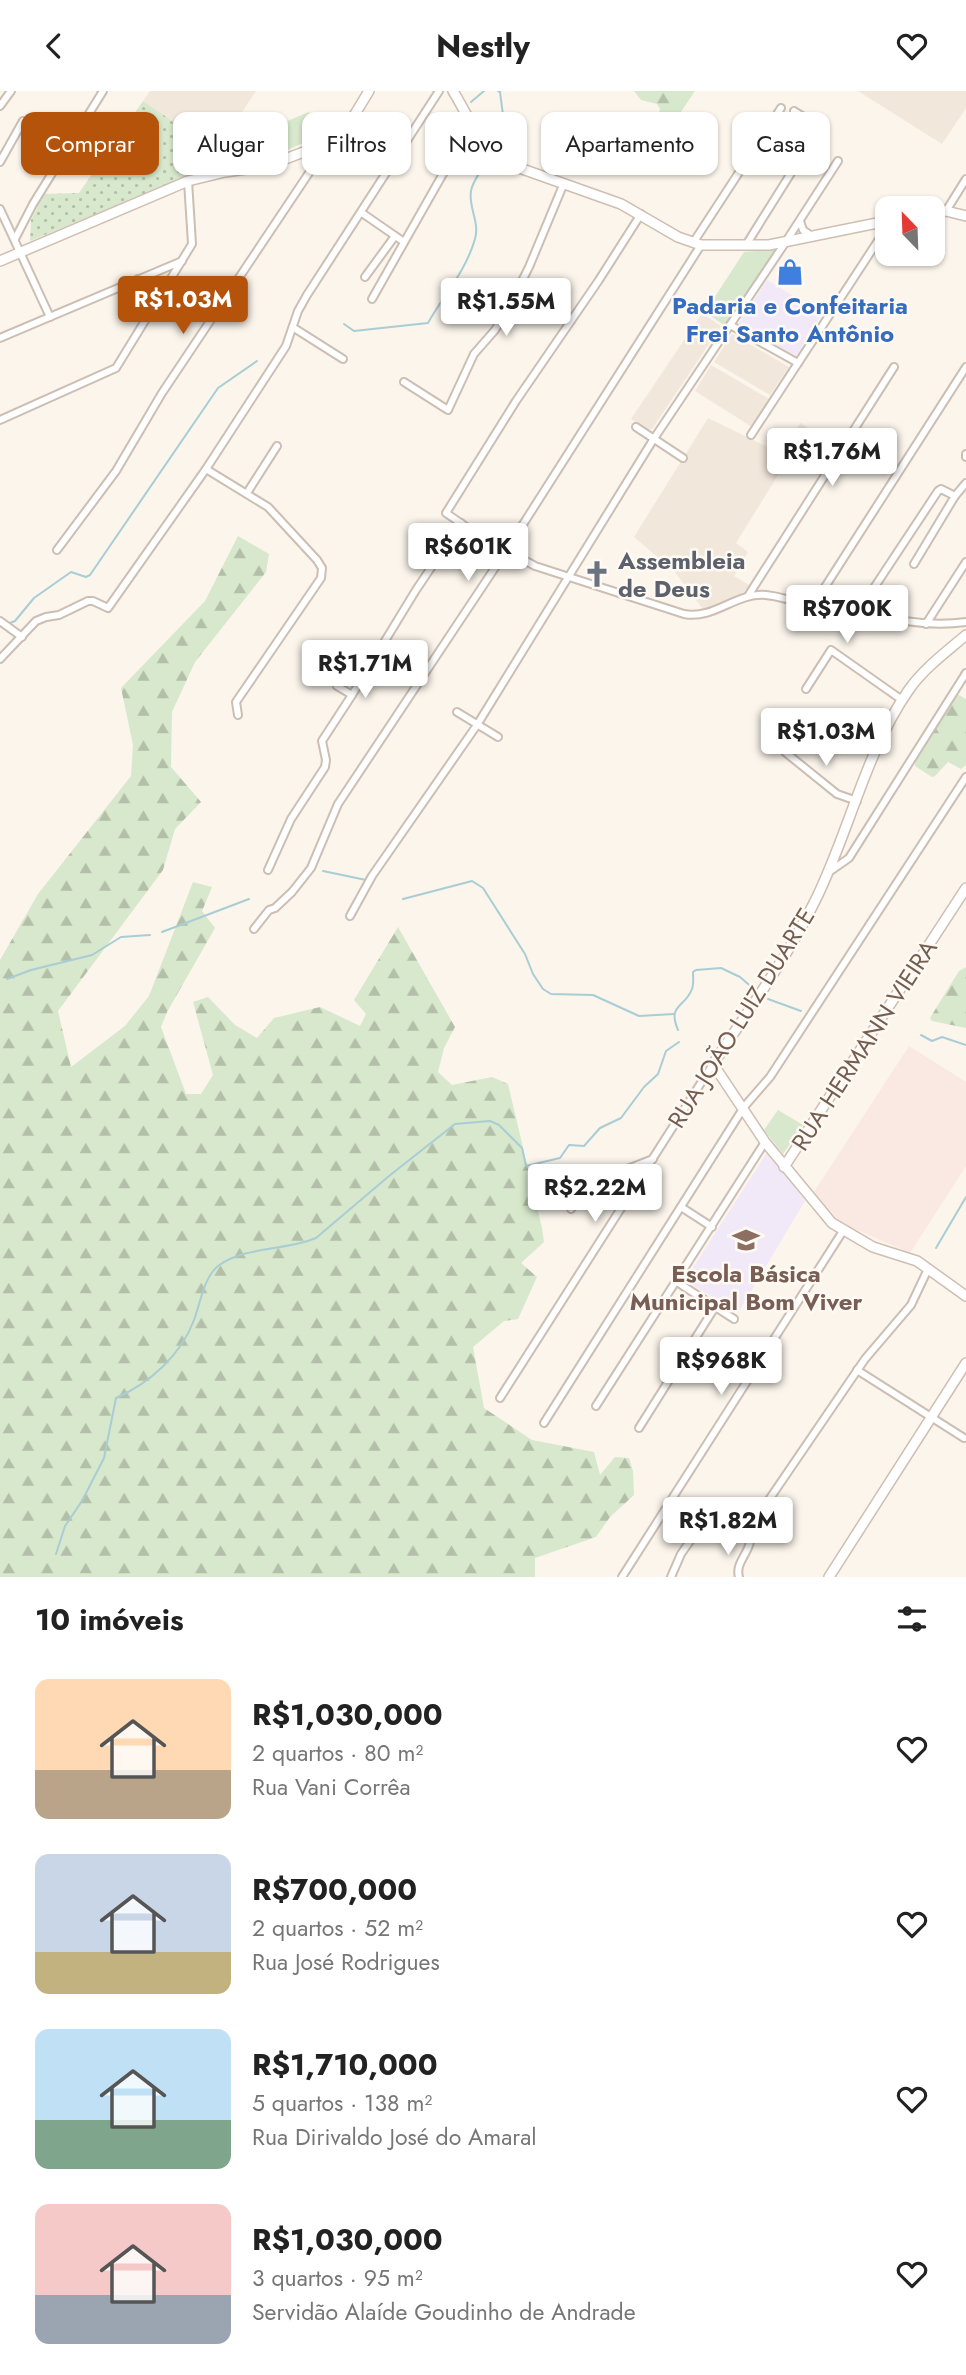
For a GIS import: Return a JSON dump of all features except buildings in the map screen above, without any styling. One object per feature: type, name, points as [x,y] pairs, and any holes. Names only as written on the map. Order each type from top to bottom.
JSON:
[{"type":"street","points":[[0,106],[11,91]]},
{"type":"street","points":[[15,240],[33,204],[103,91]]},
{"type":"street","points":[[356,112],[369,91]]},
{"type":"street","points":[[0,659],[40,618],[59,615],[81,603],[93,601],[108,608],[206,469],[286,346],[296,315],[307,295],[439,91]]},
{"type":"street","points":[[453,91],[466,112]]},
{"type":"street","points":[[254,929],[270,910],[292,892],[311,868],[338,804],[506,551],[780,108]]},
{"type":"street","points":[[745,247],[818,130],[815,124],[794,111]]},
{"type":"street","points":[[0,162],[21,125]]},
{"type":"street","points":[[0,261],[188,181],[267,166],[302,151]]},
{"type":"street","points":[[350,916],[372,876],[477,725],[653,440],[838,161]]},
{"type":"street","points":[[527,170],[564,182],[641,214],[670,233],[697,244],[745,247],[785,243],[875,224]]},
{"type":"street","points":[[57,550],[116,471],[162,393],[308,175]]},
{"type":"street","points":[[372,299],[441,175]]},
{"type":"street","points":[[966,179],[946,211],[966,216]]},
{"type":"street","points":[[0,420],[116,368],[193,240],[188,181]]},
{"type":"street","points":[[404,382],[448,410],[474,354],[498,327],[514,297],[564,182]]},
{"type":"street","points":[[0,209],[50,317]]},
{"type":"street","points":[[362,213],[404,242]]},
{"type":"street","points":[[641,214],[523,390],[446,513],[535,566],[691,615],[708,613],[748,596],[763,594],[802,602],[816,601],[858,612],[926,624],[966,622]]},
{"type":"street","points":[[800,221],[803,230],[813,237]]},
{"type":"street","points":[[365,277],[395,236]]},
{"type":"street","points":[[751,435],[875,245]]},
{"type":"street","points":[[0,338],[183,260]]},
{"type":"street","points":[[138,279],[152,310]]},
{"type":"street","points":[[730,325],[798,363]]},
{"type":"street","points":[[294,328],[343,359]]},
{"type":"street","points":[[748,596],[894,367]]},
{"type":"street","points":[[816,601],[966,367]]},
{"type":"street","points":[[635,427],[683,459]]},
{"type":"street","points":[[247,493],[277,446]]},
{"type":"street","points":[[206,469],[268,507],[320,564],[322,573],[236,702],[238,715]]},
{"type":"street","points":[[914,564],[955,496],[966,483]]},
{"type":"street","points":[[858,612],[938,491],[941,489],[955,496]]},
{"type":"street","points":[[268,870],[289,823],[325,767],[322,741],[418,586],[461,523]]},
{"type":"street","points":[[926,624],[966,562]]},
{"type":"street","points":[[0,621],[22,637]]},
{"type":"street","name":"RUA JOÃO LUIZ DUARTE","points":[[500,1398],[796,936],[829,872],[879,743],[902,700],[916,681],[966,635]]},
{"type":"street","points":[[806,689],[831,650],[902,700]]},
{"type":"street","points":[[829,872],[849,858],[966,673]]},
{"type":"street","points":[[337,686],[352,695]]},
{"type":"street","points":[[457,712],[498,737]]},
{"type":"street","points":[[785,752],[837,794],[857,801]]},
{"type":"street","points":[[544,1423],[744,1107],[770,1077],[966,777]]},
{"type":"street","name":"RUA HERMANN VIEIRA","points":[[784,1167],[966,888]]},
{"type":"street","points":[[713,1064],[765,1142],[828,1218],[843,1231],[873,1247],[917,1261],[966,1296]]},
{"type":"street","points":[[596,1406],[765,1142]]},
{"type":"street","points":[[571,1209],[589,1184],[653,1159]]},
{"type":"street","points":[[617,1172],[635,1187]]},
{"type":"street","points":[[681,1207],[712,1227]]},
{"type":"street","points":[[622,1577],[843,1231]]},
{"type":"street","points":[[739,1577],[738,1568],[751,1542],[749,1529],[857,1370],[880,1339],[908,1310],[928,1269]]},
{"type":"street","points":[[677,1282],[733,1319]]},
{"type":"street","points":[[639,1428],[715,1307]]},
{"type":"street","points":[[829,1577],[966,1363]]},
{"type":"street","points":[[857,1370],[964,1438]]},
{"type":"street","points":[[671,1577],[681,1554],[708,1515],[716,1514],[749,1529]]},
{"type":"shaded area","points":[[150,91],[256,91],[242,112],[173,112],[173,122],[143,101]]},
{"type":"shaded area","points":[[858,91],[966,91],[966,108],[942,144]]},
{"type":"shaded area","points":[[767,280],[822,313],[796,356],[738,324]]},
{"type":"shaded area","points":[[701,315],[721,326],[652,429],[648,430],[631,419]]},
{"type":"shaded area","points":[[732,334],[789,367],[770,395],[714,362]]},
{"type":"shaded area","points":[[711,365],[771,400],[752,427],[695,391]]},
{"type":"shaded area","points":[[708,418],[776,451],[801,423],[807,428],[736,543],[748,552],[734,576],[749,585],[744,592],[703,609],[674,571],[634,537]]},
{"type":"shaded area","points":[[909,1046],[966,1082],[966,1166],[910,1253],[841,1223],[814,1192]]},
{"type":"shaded area","name":"Escola Básica Municipal Bom Viver","points":[[768,1151],[805,1201],[738,1313],[685,1280]]},
{"type":"green space","points":[[634,91],[695,91],[681,112],[659,112],[657,104],[641,100]]},
{"type":"green space","points":[[143,101],[173,122],[173,175],[196,175],[30,241],[31,220],[44,194],[79,193],[92,175],[159,175],[159,112],[135,112]]},
{"type":"green space","points":[[302,115],[302,143],[288,150],[288,121]]},
{"type":"green space","points":[[776,249],[725,326],[705,312],[744,252]]},
{"type":"green space","points":[[238,536],[269,554],[266,572],[195,662],[172,712],[171,767],[201,802],[175,829],[163,870],[58,1011],[71,1067],[125,1026],[149,996],[193,882],[212,887],[202,911],[215,928],[161,1027],[186,1094],[201,1094],[213,1075],[193,1002],[208,997],[235,1025],[257,1038],[274,1018],[320,1007],[360,1026],[366,1014],[354,1000],[398,927],[455,1027],[444,1048],[438,1072],[452,1085],[492,1077],[508,1084],[542,1228],[544,1242],[521,1263],[537,1277],[518,1319],[504,1321],[473,1347],[484,1408],[532,1440],[594,1452],[600,1475],[615,1457],[629,1458],[633,1471],[634,1495],[610,1517],[596,1537],[535,1558],[535,1577],[0,1577],[0,960],[38,894],[131,776],[133,745],[121,688],[205,601]]},
{"type":"green space","points":[[955,696],[966,699],[966,765],[961,769],[948,762],[932,777],[915,766],[915,761]]},
{"type":"green space","points":[[966,967],[966,1028],[932,1021],[930,1018],[959,971]]},
{"type":"green space","points":[[778,1110],[803,1125],[783,1154],[764,1130]]},
{"type":"waterway","points":[[471,102],[484,91]]},
{"type":"waterway","points":[[498,91],[503,112]]},
{"type":"waterway","points":[[344,324],[354,331],[428,323],[471,251],[476,233],[471,191],[478,175]]},
{"type":"waterway","points":[[10,623],[15,621],[34,598],[71,572],[86,577],[90,575],[218,388],[257,361]]},
{"type":"waterway","points":[[323,871],[366,880]]},
{"type":"waterway","points":[[403,899],[472,881],[483,888],[525,954],[543,989],[551,994],[593,995],[639,1016],[674,1014]]},
{"type":"waterway","points":[[162,932],[249,899]]},
{"type":"waterway","points":[[7,979],[31,970],[92,955],[121,937],[150,935]]},
{"type":"waterway","points":[[678,1030],[675,1022],[676,1011],[692,989],[693,972],[696,970],[721,968],[740,977],[755,990]]},
{"type":"waterway","points":[[768,999],[801,1011]]},
{"type":"waterway","points":[[921,1035],[932,1041],[942,1037],[966,1045]]},
{"type":"waterway","points":[[56,1554],[65,1526],[82,1501],[104,1458],[116,1398],[152,1376],[173,1356],[188,1333],[206,1284],[218,1266],[240,1255],[316,1238],[455,1124],[490,1121],[499,1125],[522,1148],[526,1166],[560,1158],[569,1145],[584,1146],[600,1128],[621,1118],[644,1087],[658,1074],[666,1051],[679,1042]]},
{"type":"waterway","points":[[936,1248],[966,1197]]},
{"type":"place","name":"Padaria e Confeitaria Frei Santo Antônio","points":[[790,272]]},
{"type":"place","name":"Assembleia de Deus","points":[[597,574]]},
{"type":"place","name":"Escola Básica Municipal Bom Viver","points":[[746,1240]]}]
